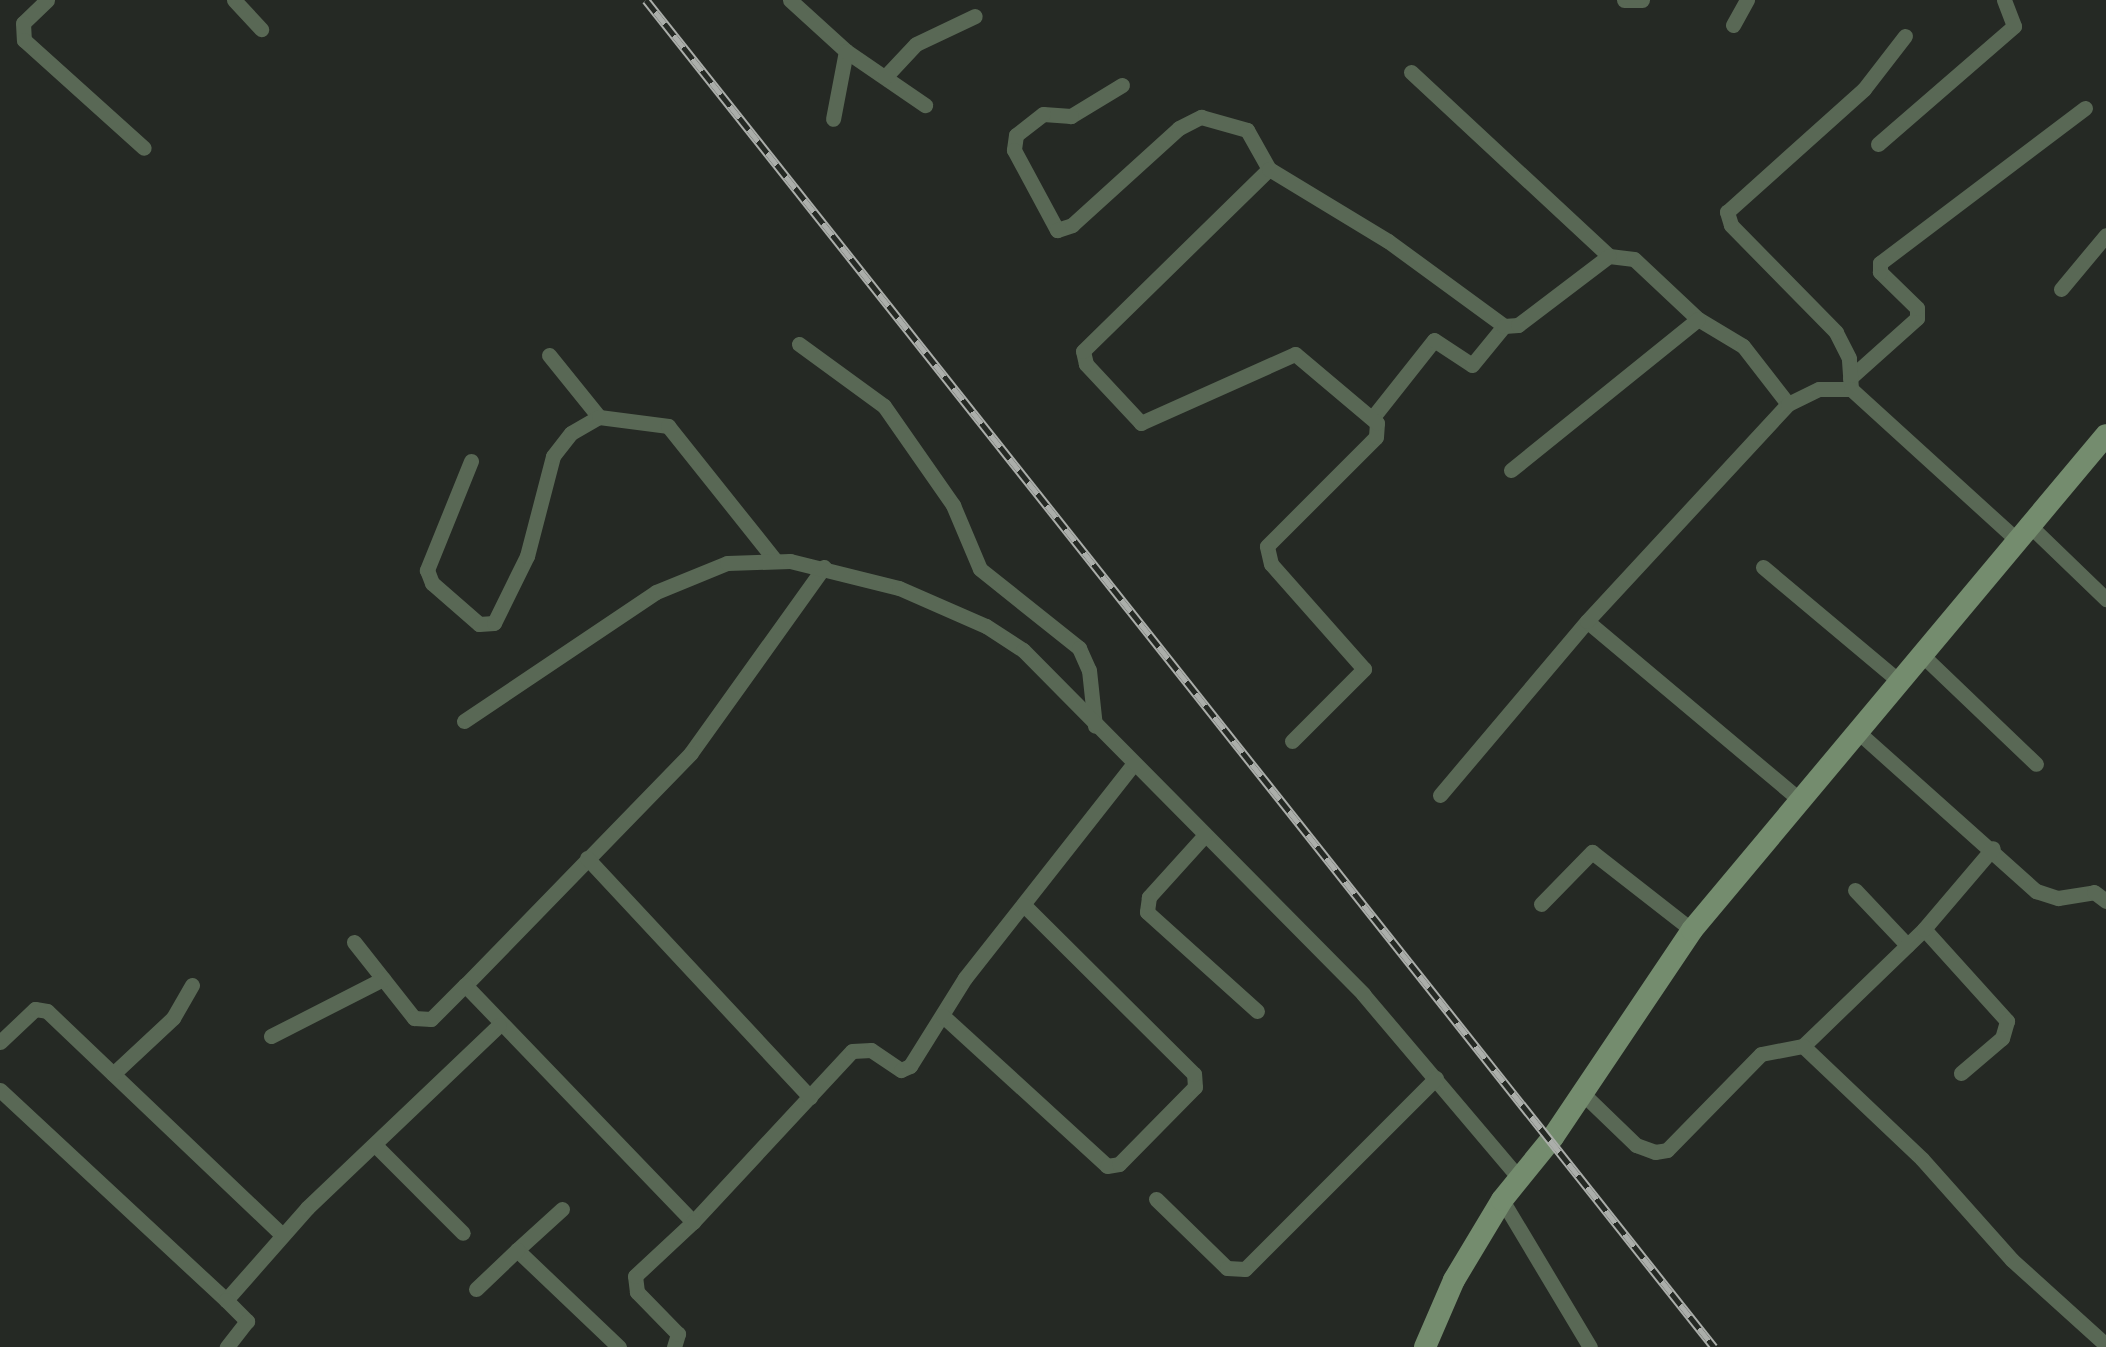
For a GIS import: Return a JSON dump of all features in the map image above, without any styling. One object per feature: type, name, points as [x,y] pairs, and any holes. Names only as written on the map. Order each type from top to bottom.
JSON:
[{"type":"main road","points":[[1425,1347],[1454,1280],[1502,1200],[1692,930],[2021,530],[2106,435]]},
{"type":"street","points":[[48,0],[23,23],[24,40],[144,148]]},
{"type":"street","points":[[234,0],[261,29]]},
{"type":"street","points":[[790,0],[846,51],[925,105]]},
{"type":"street","points":[[1624,0],[1642,0]]},
{"type":"street","points":[[1734,25],[1747,0]]},
{"type":"street","points":[[1878,144],[2014,26],[2004,0]]},
{"type":"street","points":[[885,77],[916,44],[974,16]]},
{"type":"street","points":[[1905,36],[1864,89],[1727,212],[1731,224],[1836,332],[1851,384],[2106,599]]},
{"type":"street","points":[[833,119],[846,51]]},
{"type":"street","points":[[1411,72],[1608,256],[1634,260],[1698,319],[1744,346],[1788,404]]},
{"type":"street","points":[[1122,85],[1070,116],[1044,114],[1016,135],[1014,150],[1056,230],[1072,226],[1179,128],[1201,116],[1247,130],[1269,169],[1388,241],[1504,326],[1518,325],[1608,256]]},
{"type":"street","points":[[1440,796],[1586,621],[1788,404],[1819,390],[1851,384],[1917,318],[1917,308],[1880,272],[1880,263],[2084,108]]},
{"type":"street","points":[[1269,169],[1082,356],[1141,423],[1296,354],[1373,417],[1376,437],[1267,546],[1271,564],[1364,670],[1292,742]]},
{"type":"street","points":[[2062,288],[2106,235]]},
{"type":"street","points":[[1511,470],[1698,319]]},
{"type":"street","points":[[1373,417],[1434,340],[1472,365],[1504,326]]},
{"type":"street","points":[[799,344],[884,406],[953,505],[980,569],[1079,648],[1089,670],[1095,726]]},
{"type":"street","points":[[548,355],[598,417]]},
{"type":"street","points":[[471,461],[428,562],[428,578],[488,626],[498,618],[527,556],[553,456],[571,433],[598,417],[668,426],[775,560]]},
{"type":"street","points":[[464,721],[678,580],[728,563],[775,560],[824,567],[899,588],[1006,636],[1205,835],[1436,1078],[1518,1176]]},
{"type":"street","points":[[354,942],[414,1018],[424,1021],[465,985],[712,727],[824,567]]},
{"type":"street","points":[[1763,567],[1900,681]]},
{"type":"street","points":[[1586,621],[1800,800]]},
{"type":"street","points":[[1922,654],[2036,764]]},
{"type":"street","points":[[1858,732],[2044,895],[2088,891],[2106,901]]},
{"type":"street","points":[[674,1347],[678,1334],[637,1292],[634,1276],[693,1222],[859,1049],[906,1069],[1024,904],[1132,766]]},
{"type":"street","points":[[1205,835],[1145,907],[1257,1011]]},
{"type":"street","points":[[1580,1091],[1636,1145],[1655,1152],[1667,1150],[1761,1054],[1803,1046],[1924,929],[1993,848]]},
{"type":"street","points":[[1541,904],[1592,852],[1692,930]]},
{"type":"street","points":[[587,858],[810,1097]]},
{"type":"street","points":[[1855,890],[1907,945]]},
{"type":"street","points":[[943,1016],[1106,1166],[1119,1164],[1194,1087],[1194,1074],[1024,904]]},
{"type":"street","points":[[1924,929],[2007,1021],[2002,1038],[1960,1073]]},
{"type":"street","points":[[271,1036],[383,979]]},
{"type":"street","points":[[113,1074],[173,1018],[192,985]]},
{"type":"street","points":[[465,985],[499,1025],[693,1222]]},
{"type":"street","points":[[0,1042],[41,1008],[281,1234]]},
{"type":"street","points":[[226,1300],[281,1234],[499,1025]]},
{"type":"street","points":[[1803,1046],[1922,1159],[2012,1260],[2106,1345]]},
{"type":"street","points":[[1156,1199],[1227,1268],[1245,1268],[1436,1078]]},
{"type":"street","points":[[0,1090],[247,1321],[227,1347]]},
{"type":"street","points":[[374,1145],[463,1233]]},
{"type":"street","points":[[1502,1200],[1590,1347]]},
{"type":"street","points":[[476,1290],[562,1209]]},
{"type":"street","points":[[517,1250],[619,1347]]},
{"type":"railway","points":[[646,0],[1714,1347]]}]
